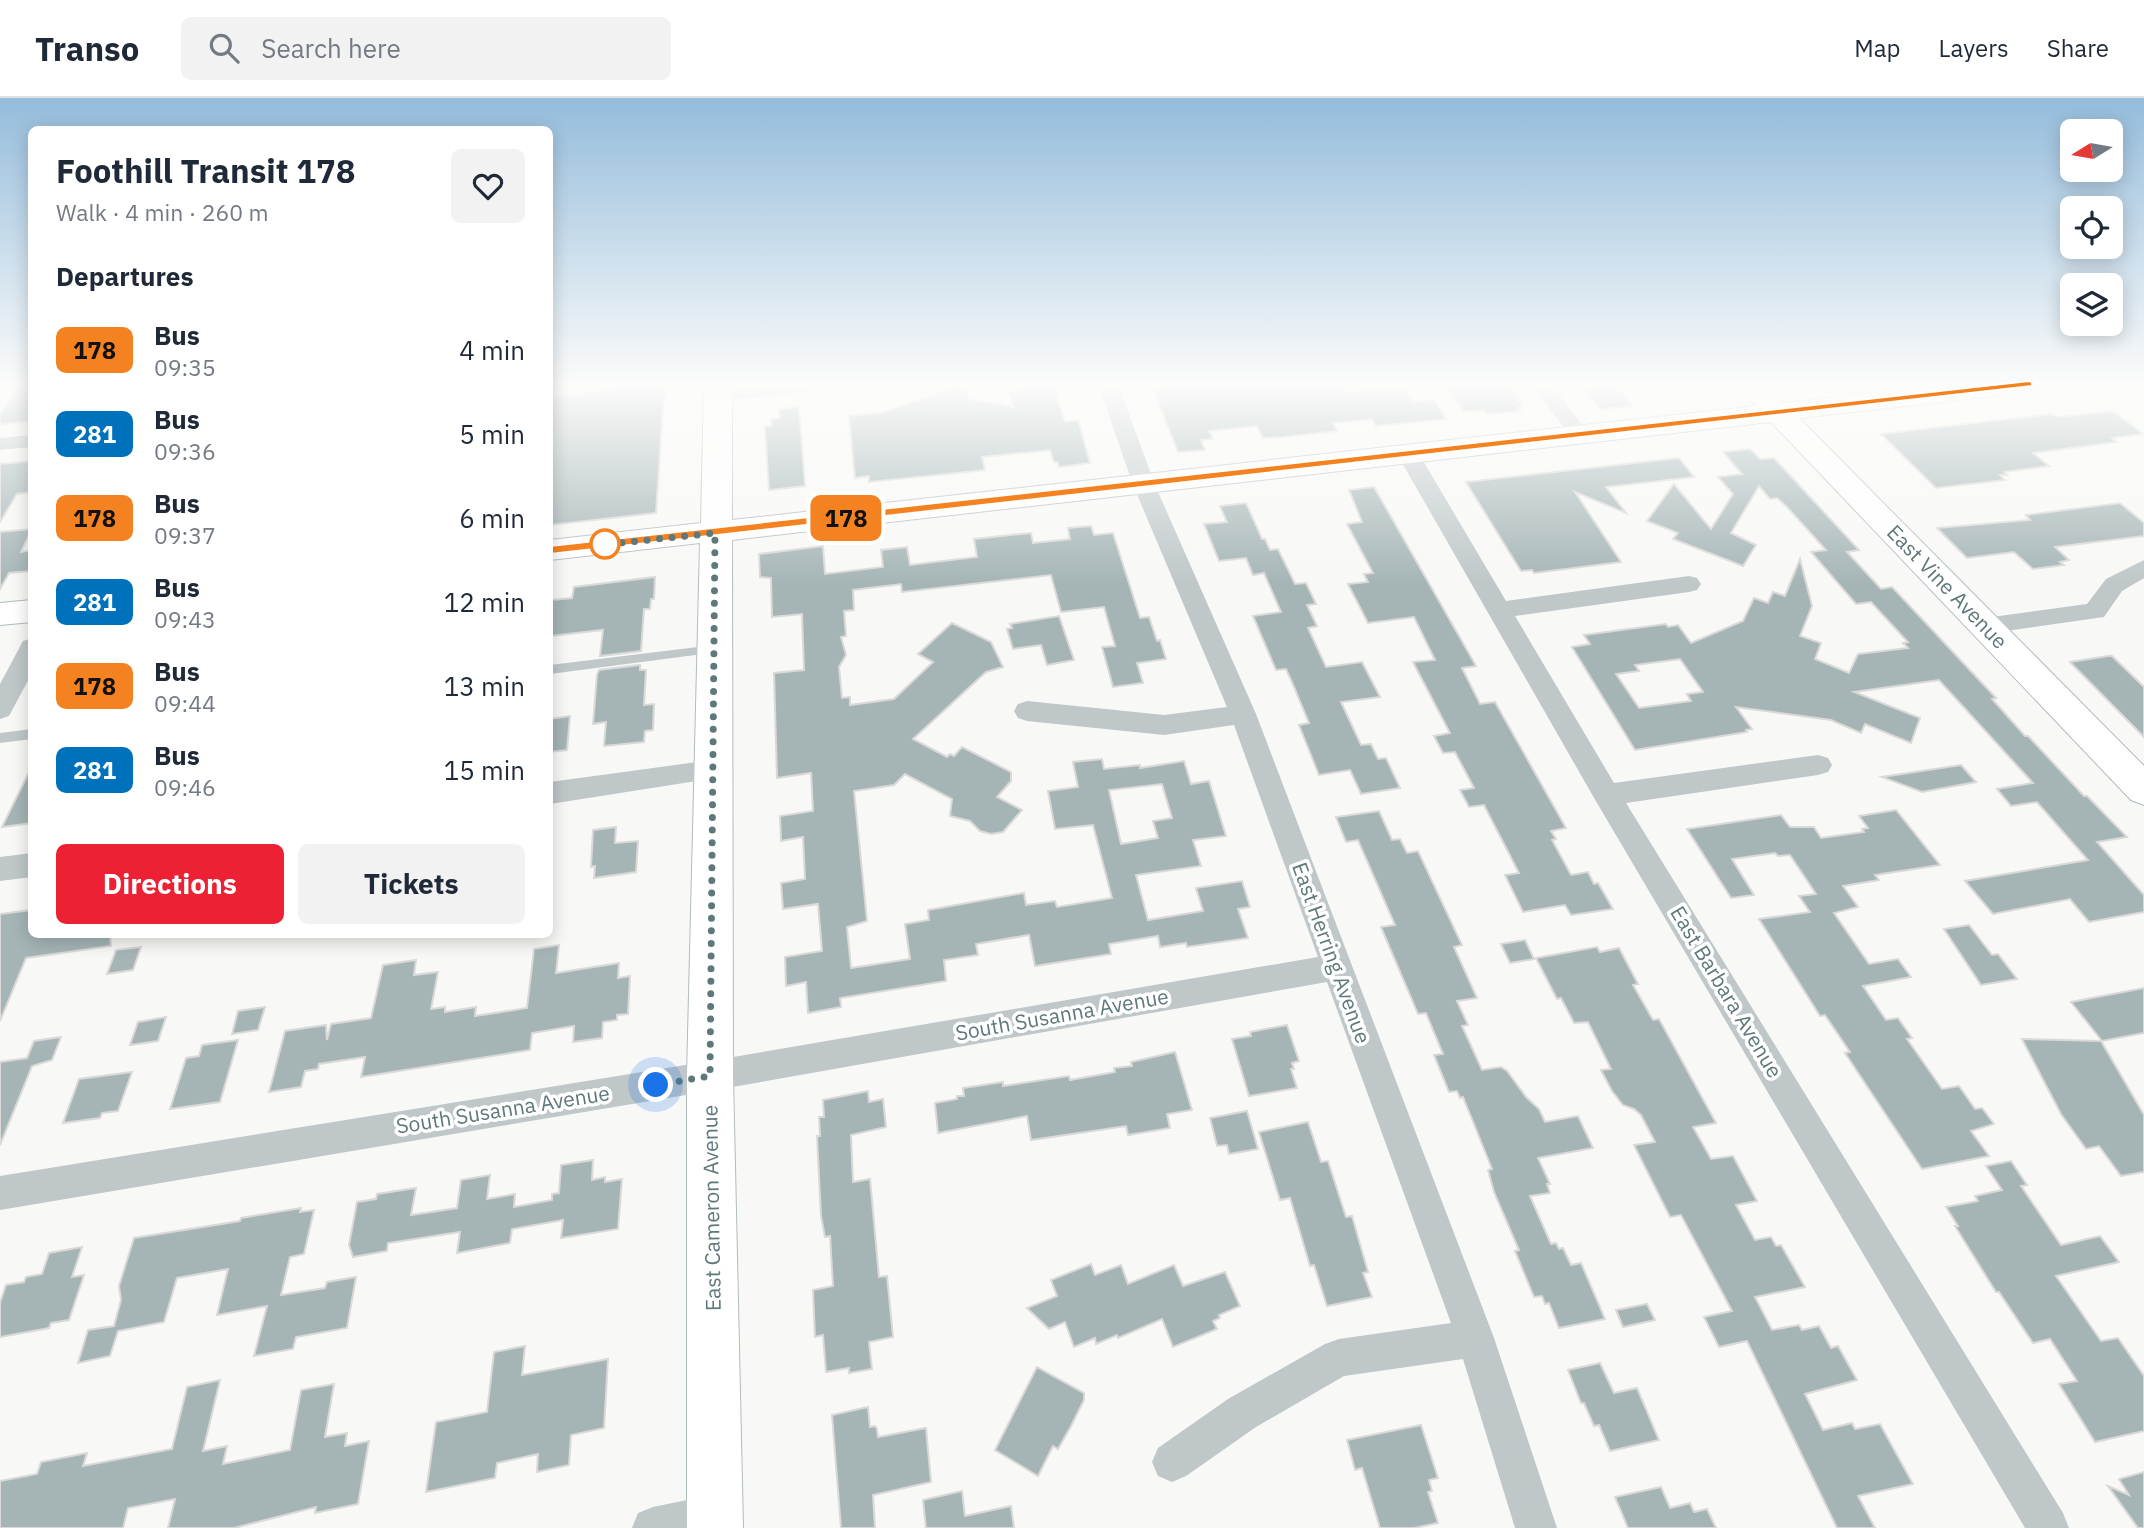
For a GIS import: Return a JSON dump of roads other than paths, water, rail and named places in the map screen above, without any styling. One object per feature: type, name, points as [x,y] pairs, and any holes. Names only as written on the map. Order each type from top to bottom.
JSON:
[{"type":"main road","name":"East Cameron Avenue","points":[[715,1521],[710,1076],[717,451]]},
{"type":"main road","points":[[553,550],[1436,451]]},
{"type":"main road","name":"East Vine Avenue","points":[[1815,451],[2144,790]]},
{"type":"main road","points":[[0,614],[28,611]]},
{"type":"street","name":"East Herring Avenue","points":[[1132,451],[1243,714],[1475,1338],[1536,1528]]},
{"type":"street","name":"East Barbara Avenue","points":[[1408,454],[1607,795],[2048,1528]]},
{"type":"street","points":[[1985,626],[2095,611],[2114,584],[2144,568]]},
{"type":"street","points":[[1499,610],[1689,584]]},
{"type":"street","points":[[0,709],[28,655]]},
{"type":"street","points":[[1027,711],[1164,725],[1243,714]]},
{"type":"street","points":[[1607,795],[1818,765]]},
{"type":"street","points":[[553,793],[712,770]]},
{"type":"street","points":[[0,869],[28,866]]},
{"type":"street","name":"South Susanna Avenue","points":[[0,1193],[710,1076],[1336,967]]},
{"type":"street","points":[[1172,1462],[1242,1413],[1339,1358],[1475,1338]]},
{"type":"street","points":[[653,1528],[715,1521]]},
{"type":"lane","points":[[553,670],[714,649]]},
{"type":"lane","points":[[0,738],[28,734]]}]
